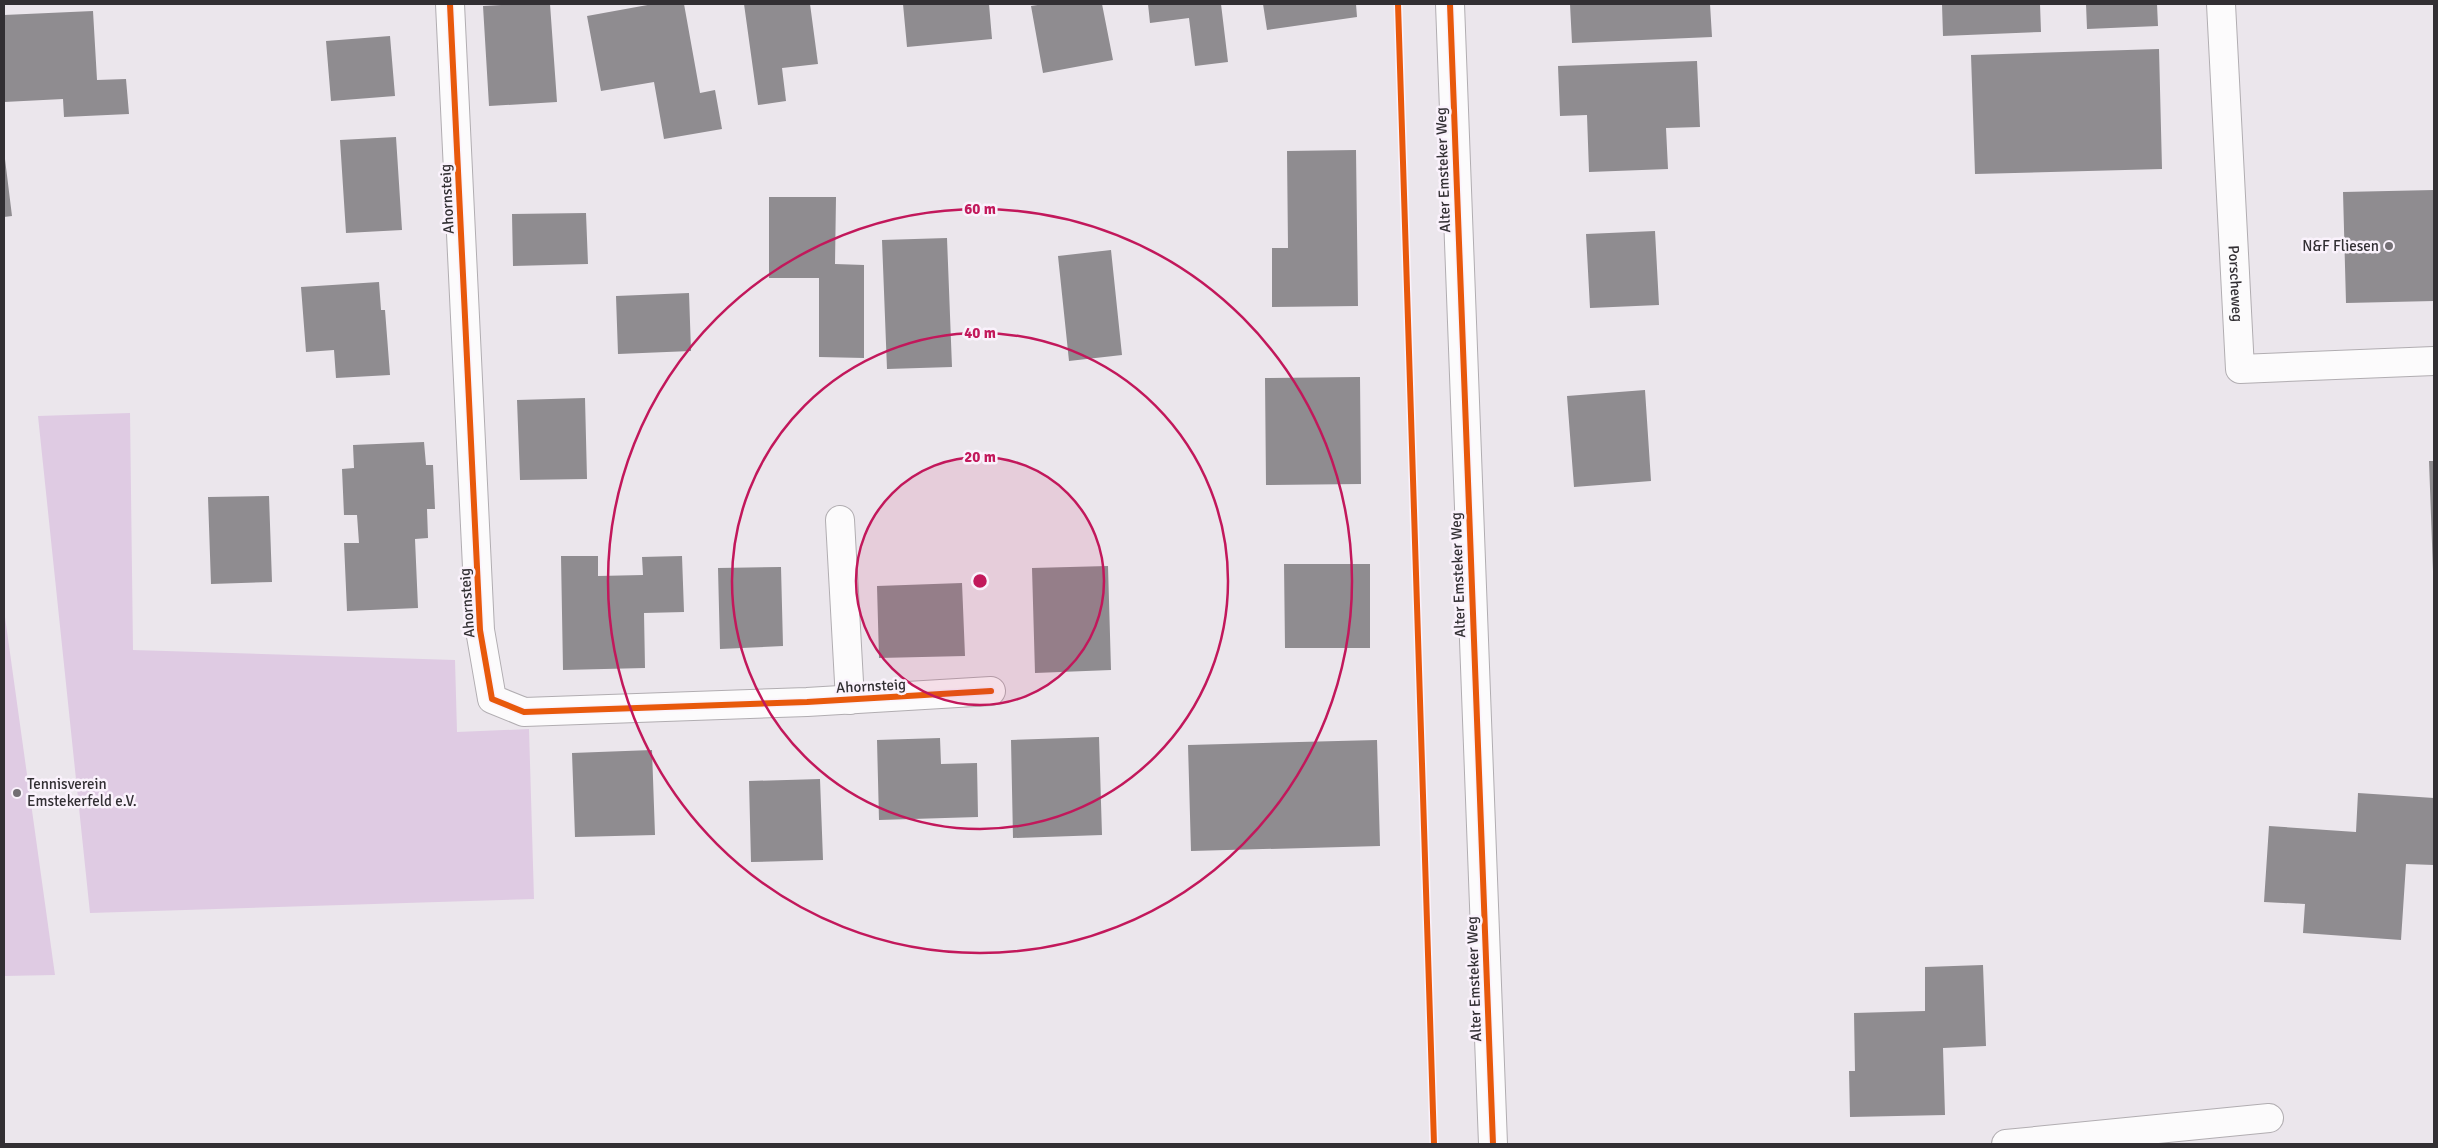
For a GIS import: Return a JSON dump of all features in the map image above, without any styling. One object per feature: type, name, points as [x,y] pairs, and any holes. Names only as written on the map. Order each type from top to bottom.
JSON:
[{"type":"street","name":"Ahornsteig","points":[[450,4],[480,630],[492,699],[524,712],[850,700],[991,691]]},
{"type":"street","name":"Alter Emsteker Weg","points":[[1450,4],[1493,1144]]},
{"type":"street","name":"Porscheweg","points":[[2221,4],[2240,368],[2434,360]]},
{"type":"street","name":"Ahornsteig","points":[[840,520],[850,700]]},
{"type":"street","points":[[2006,1144],[2269,1118]]},
{"type":"path","points":[[1398,4],[1417,607]]},
{"type":"shaded area","points":[[130,413],[133,650],[455,660],[457,732],[529,729],[534,899],[90,913],[38,416]]},
{"type":"shaded area","name":"Tennisverein Emstekerfeld e.V.","points":[[4,610],[55,975],[4,976]]},
{"type":"building","points":[[550,4],[557,102],[489,106],[483,6]]},
{"type":"building","points":[[653,4],[684,4],[700,93],[715,90],[722,129],[664,139],[654,82],[601,91],[587,16]]},
{"type":"building","points":[[744,4],[810,4],[818,64],[782,68],[786,101],[758,105]]},
{"type":"building","points":[[903,4],[989,4],[992,39],[907,47]]},
{"type":"building","points":[[1044,4],[1102,4],[1113,60],[1043,73],[1031,6]]},
{"type":"building","points":[[1148,4],[1221,4],[1228,62],[1195,66],[1189,18],[1150,23]]},
{"type":"building","points":[[1263,4],[1356,4],[1357,17],[1267,30]]},
{"type":"building","points":[[1570,4],[1710,4],[1712,37],[1572,43]]},
{"type":"building","points":[[1942,4],[2040,4],[2041,32],[1943,36]]},
{"type":"building","points":[[2086,4],[2157,4],[2158,26],[2087,29]]},
{"type":"building","points":[[93,11],[97,80],[126,79],[129,114],[64,117],[63,99],[4,102],[4,15]]},
{"type":"building","points":[[390,36],[395,96],[331,101],[326,41]]},
{"type":"building","points":[[2159,49],[2162,169],[1975,174],[1971,55]]},
{"type":"building","points":[[1697,61],[1700,127],[1666,128],[1668,169],[1589,172],[1587,115],[1560,116],[1558,66]]},
{"type":"building","points":[[396,137],[402,230],[346,233],[340,140]]},
{"type":"building","points":[[1356,150],[1358,306],[1272,307],[1272,248],[1288,248],[1287,151]]},
{"type":"building","points":[[4,151],[12,216],[4,217]]},
{"type":"building","name":"N&F Fliesen","points":[[2434,190],[2434,301],[2346,303],[2343,192]]},
{"type":"building","points":[[769,197],[836,197],[835,264],[864,265],[864,358],[819,357],[819,278],[769,278]]},
{"type":"building","points":[[586,213],[588,264],[513,266],[512,214]]},
{"type":"building","points":[[1655,231],[1659,305],[1590,308],[1586,234]]},
{"type":"building","points":[[947,238],[952,367],[887,369],[882,240]]},
{"type":"building","points":[[1111,250],[1122,355],[1069,361],[1058,256]]},
{"type":"building","points":[[379,282],[381,310],[385,310],[390,375],[336,378],[334,350],[306,352],[301,287]]},
{"type":"building","points":[[689,293],[691,351],[618,354],[616,296]]},
{"type":"building","points":[[1360,377],[1361,484],[1266,485],[1265,378]]},
{"type":"building","points":[[1645,390],[1651,481],[1574,487],[1567,396]]},
{"type":"building","points":[[585,398],[587,479],[520,480],[517,400]]},
{"type":"building","points":[[424,442],[426,465],[433,465],[435,509],[427,509],[428,538],[415,539],[418,608],[347,611],[344,543],[359,543],[357,515],[344,515],[342,469],[354,468],[353,445]]},
{"type":"building","points":[[2429,461],[2434,461],[2434,571],[2433,571]]},
{"type":"building","points":[[269,496],[272,582],[211,584],[208,497]]},
{"type":"building","points":[[561,556],[598,556],[598,576],[643,575],[642,557],[682,556],[684,612],[644,613],[645,668],[563,670]]},
{"type":"building","points":[[1284,564],[1370,564],[1370,648],[1285,648]]},
{"type":"building","points":[[1108,566],[1111,670],[1035,673],[1032,568]]},
{"type":"building","points":[[781,567],[783,646],[720,649],[718,568]]},
{"type":"building","points":[[962,583],[965,656],[879,658],[877,586]]},
{"type":"building","points":[[1099,737],[1102,835],[1013,838],[1011,740]]},
{"type":"building","points":[[940,738],[941,764],[977,763],[978,817],[879,820],[877,740]]},
{"type":"building","points":[[1377,740],[1380,846],[1191,851],[1188,745]]},
{"type":"building","points":[[652,750],[655,835],[575,837],[572,753]]},
{"type":"building","points":[[820,779],[823,860],[751,862],[749,781]]},
{"type":"building","points":[[2358,793],[2434,798],[2434,865],[2406,864],[2401,940],[2303,933],[2305,904],[2264,902],[2269,826],[2356,832]]},
{"type":"building","points":[[1983,965],[1986,1046],[1943,1048],[1945,1115],[1850,1117],[1849,1071],[1855,1071],[1854,1013],[1925,1011],[1925,967]]},
{"type":"cycle path","points":[[450,4],[480,630],[492,699],[524,712],[807,702],[991,691]]},
{"type":"cycle path","points":[[1398,4],[1434,1144]]},
{"type":"cycle path","points":[[1450,4],[1493,1144]]},
{"type":"place","name":"N&F Fliesen","points":[[2389,246]]},
{"type":"place","name":"Tennisverein Emstekerfeld e.V.","points":[[17,793]]}]
